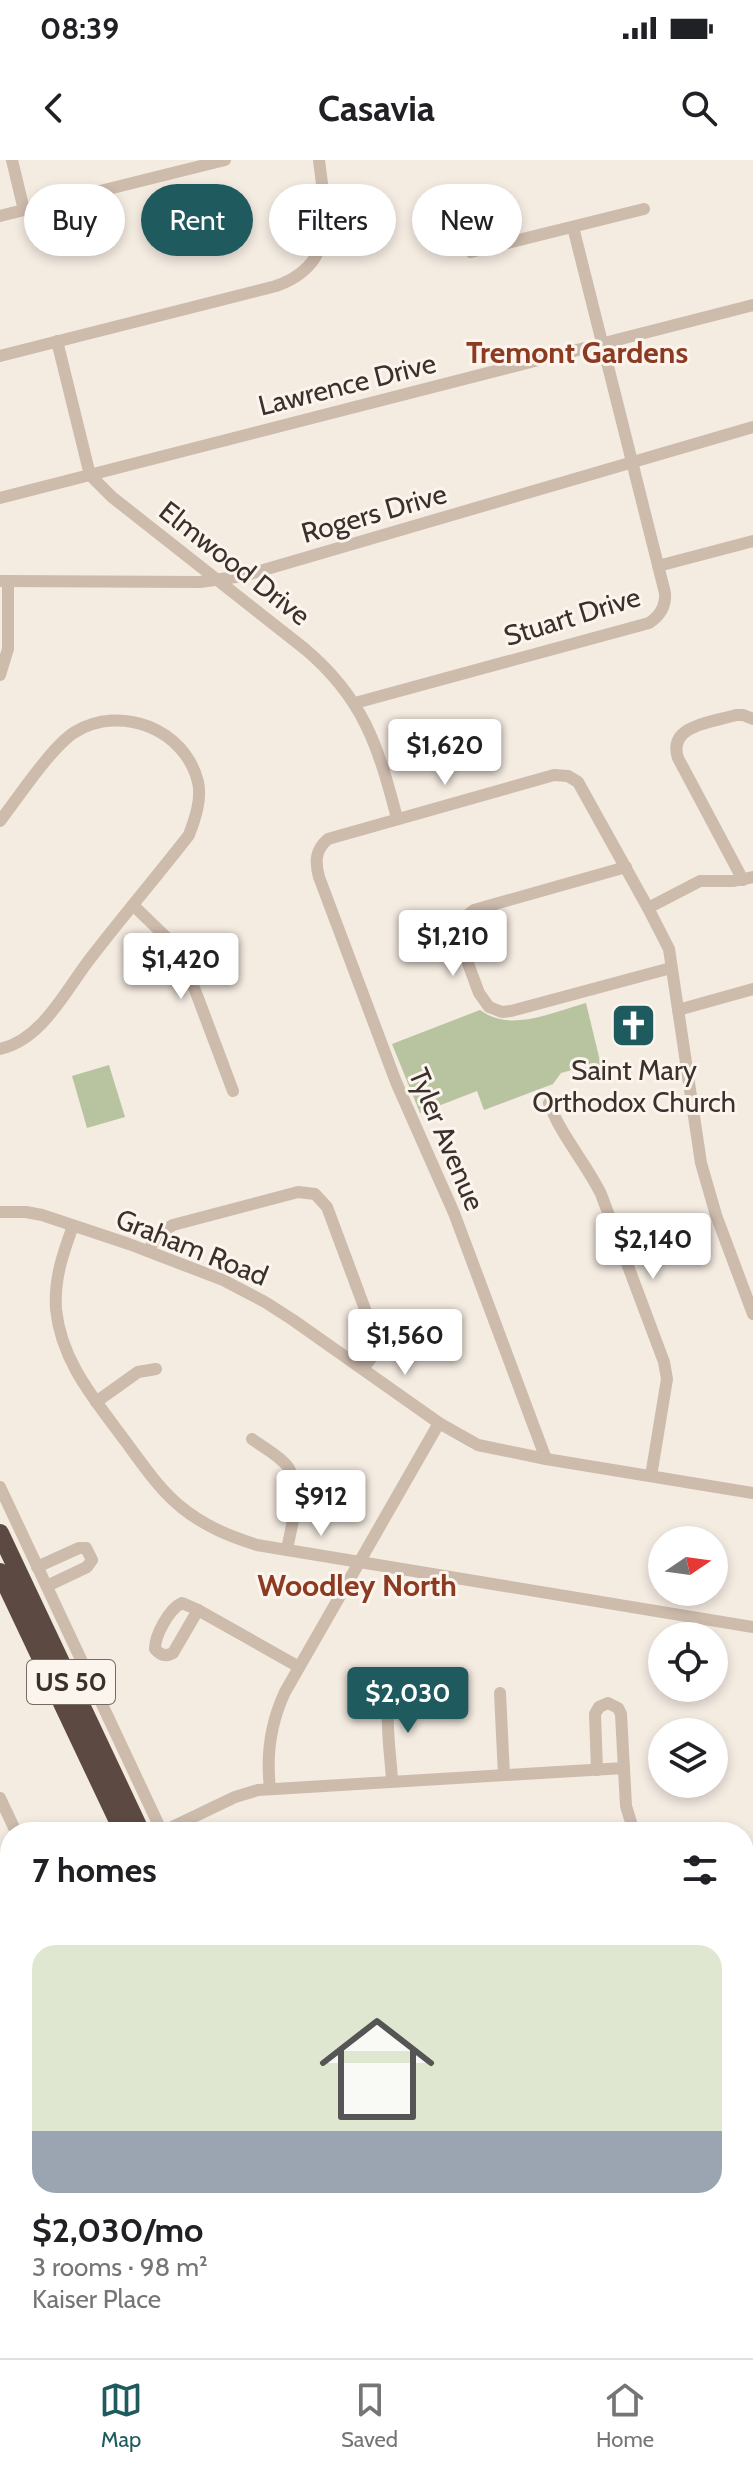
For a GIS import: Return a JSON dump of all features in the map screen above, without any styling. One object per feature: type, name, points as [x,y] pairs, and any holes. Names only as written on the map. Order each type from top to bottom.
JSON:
[{"type":"highway","name":"US 50","points":[[0,1533],[136,1822]]},
{"type":"highway","name":"US 50","points":[[0,1572],[118,1822]]},
{"type":"street","points":[[0,216],[24,210],[12,160]]},
{"type":"street","points":[[125,185],[225,160]]},
{"type":"street","points":[[0,356],[276,286],[298,277],[314,260],[324,239],[326,214],[319,160]]},
{"type":"street","points":[[522,240],[644,209]]},
{"type":"street","points":[[573,227],[658,566]]},
{"type":"street","name":"Lawrence Drive","points":[[0,498],[753,305]]},
{"type":"street","points":[[57,341],[90,475]]},
{"type":"street","name":"Rogers Drive","points":[[4,581],[218,580],[243,576],[753,427]]},
{"type":"street","name":"Elmwood Drive","points":[[90,475],[112,497],[320,661],[355,703],[376,745],[397,818]]},
{"type":"street","name":"Stuart Drive","points":[[355,703],[649,623],[660,614],[666,598],[658,566],[753,541]]},
{"type":"street","points":[[0,675],[8,649],[4,581]]},
{"type":"street","points":[[648,908],[700,881],[748,878],[678,758],[676,748],[678,737],[688,729],[736,715],[753,719]]},
{"type":"street","points":[[0,821],[57,748],[74,732],[98,722],[118,719],[139,722],[168,736],[185,752],[198,783],[197,813],[189,835],[46,1018],[30,1034],[0,1049]]},
{"type":"street","points":[[397,818],[554,775],[568,776],[583,788],[665,939],[701,1163],[716,1215],[753,1314]]},
{"type":"street","name":"Tyler Avenue","points":[[397,818],[328,839],[317,853],[316,865],[396,1082],[454,1213],[546,1459]]},
{"type":"street","points":[[626,867],[469,913],[461,925],[459,939],[479,993],[489,1007],[502,1012],[511,1011],[671,968]]},
{"type":"street","points":[[134,906],[168,939],[190,980],[233,1091]]},
{"type":"street","points":[[678,1010],[753,989]]},
{"type":"street","points":[[549,1103],[558,1124],[601,1194],[664,1362],[667,1379],[651,1476]]},
{"type":"street","points":[[148,1251],[158,1234],[173,1225],[298,1192],[317,1190],[327,1207],[375,1336],[375,1353],[363,1369]]},
{"type":"street","name":"Graham Road","points":[[0,1212],[26,1212],[148,1251],[197,1269],[265,1302],[439,1423],[478,1445],[753,1493]]},
{"type":"street","points":[[73,1226],[58,1272],[56,1308],[64,1345],[72,1364],[155,1482],[183,1509],[221,1533],[257,1545],[753,1627]]},
{"type":"street","points":[[96,1402],[138,1372],[156,1369]]},
{"type":"street","points":[[270,1788],[268,1758],[275,1717],[285,1692],[439,1423]]},
{"type":"street","points":[[252,1439],[280,1459],[295,1483],[296,1500],[287,1550]]},
{"type":"street","points":[[0,1487],[157,1822]]},
{"type":"street","points":[[37,1567],[79,1548],[86,1548],[91,1555],[92,1560],[87,1567],[47,1586]]},
{"type":"street","points":[[198,1610],[299,1667]]},
{"type":"street","points":[[392,1781],[388,1704],[396,1682]]},
{"type":"street","points":[[500,1693],[504,1775]]},
{"type":"street","points":[[597,1770],[595,1714],[599,1707],[608,1703],[618,1708],[621,1714],[626,1806],[631,1822]]},
{"type":"street","points":[[183,1822],[235,1797],[270,1788],[624,1768]]},
{"type":"street","points":[[0,1798],[11,1822]]},
{"type":"green space","points":[[586,1003],[601,1065],[580,1073],[572,1070],[561,1073],[553,1084],[484,1110],[477,1091],[420,1113],[392,1044],[480,1010],[492,1017],[518,1020]]},
{"type":"green space","points":[[109,1065],[125,1117],[87,1128],[72,1076]]},
{"type":"place","name":"Saint Mary Orthodox Church","points":[[634,1025]]},
{"type":"district","name":"Tremont Gardens","points":[[577,353]]},
{"type":"district","name":"Woodley North","points":[[357,1586]]}]
